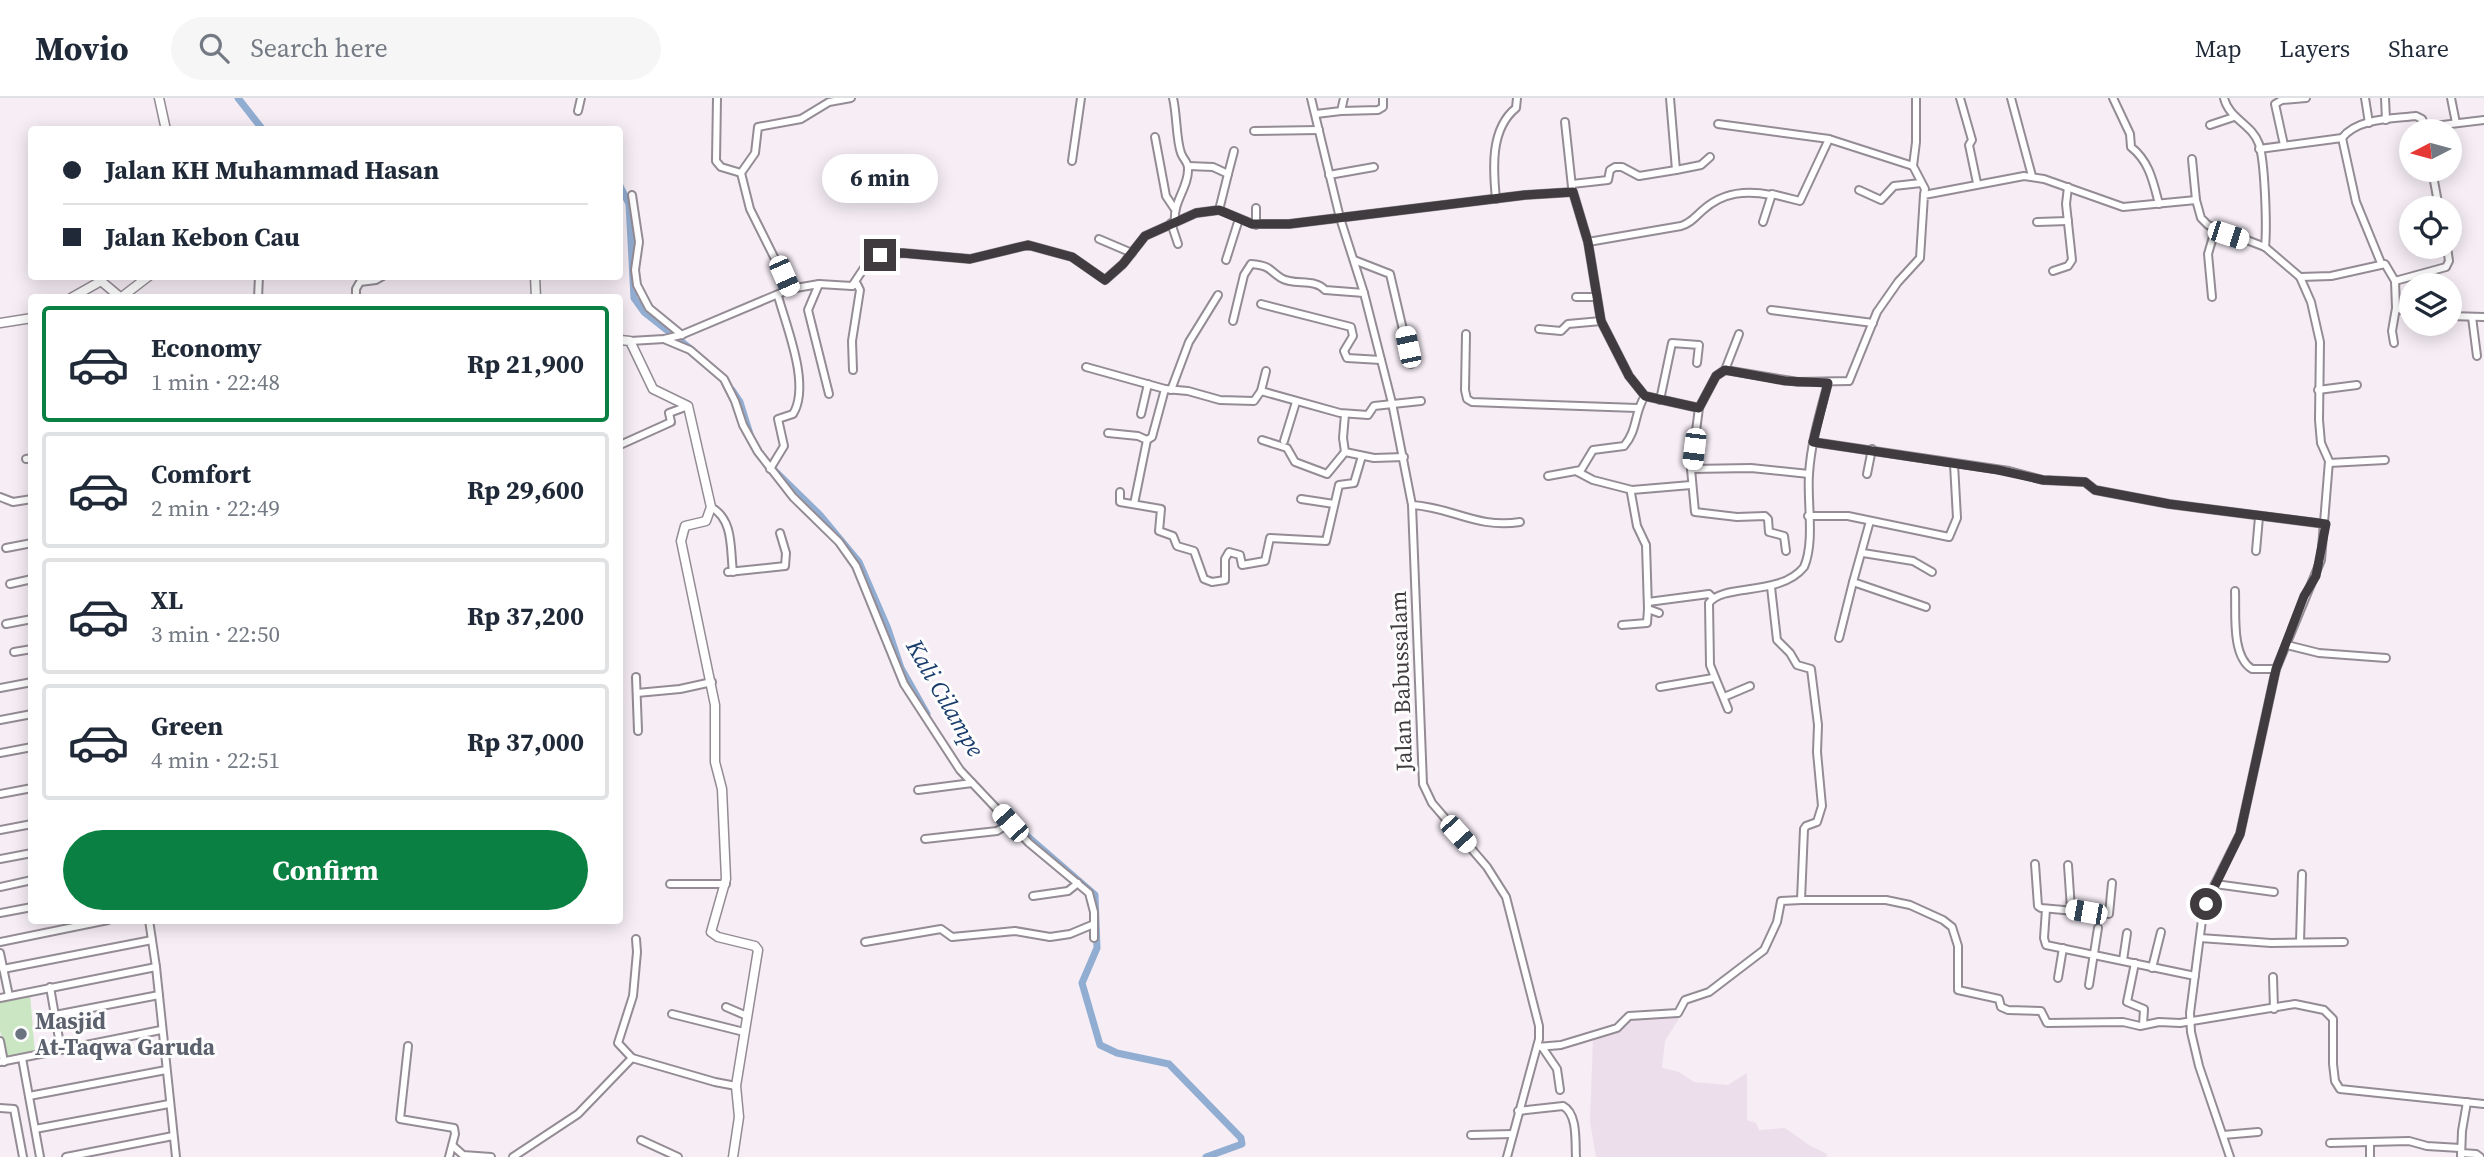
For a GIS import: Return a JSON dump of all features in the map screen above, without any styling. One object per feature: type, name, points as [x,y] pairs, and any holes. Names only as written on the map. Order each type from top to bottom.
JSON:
[{"type":"street","points":[[159,98],[165,126]]},
{"type":"street","points":[[578,111],[581,98]]},
{"type":"street","points":[[717,98],[716,161],[721,167],[741,173]]},
{"type":"street","points":[[790,289],[750,209],[741,173],[755,153],[758,127],[801,119],[826,103],[851,98]]},
{"type":"street","points":[[1072,161],[1081,98]]},
{"type":"street","points":[[1173,98],[1179,121],[1181,151],[1188,166],[1174,208],[1173,222],[1178,244]]},
{"type":"street","name":"Jalan Babussalam","points":[[1311,98],[1340,219],[1364,293],[1392,403],[1412,505],[1423,784],[1432,803],[1487,867],[1506,897],[1539,1026],[1540,1047],[1518,1111],[1507,1157]]},
{"type":"street","points":[[1341,111],[1344,98]]},
{"type":"street","points":[[1316,114],[1378,110],[1383,107],[1383,98]]},
{"type":"street","points":[[1496,199],[1496,147],[1503,120],[1516,108],[1517,98]]},
{"type":"street","points":[[1670,98],[1676,170]]},
{"type":"street","points":[[1725,370],[1785,381],[1849,381],[1883,302],[1920,258],[1924,195],[1913,166],[1916,98]]},
{"type":"street","points":[[1961,98],[1972,140],[1969,145],[1977,183]]},
{"type":"street","points":[[2011,98],[2032,176]]},
{"type":"street","points":[[2113,98],[2130,134],[2131,147],[2140,153],[2149,169],[2159,204]]},
{"type":"street","points":[[2224,98],[2234,117],[2248,127],[2259,149],[2267,226],[2265,247]]},
{"type":"street","points":[[2284,145],[2275,104],[2282,100],[2306,98]]},
{"type":"street","points":[[2365,98],[2369,123]]},
{"type":"street","points":[[2385,98],[2386,120]]},
{"type":"street","points":[[2451,98],[2455,119]]},
{"type":"street","points":[[2259,149],[2342,138],[2353,127],[2369,123],[2419,116],[2421,119]]},
{"type":"street","points":[[2210,125],[2234,117]]},
{"type":"street","points":[[2462,122],[2484,120]]},
{"type":"street","points":[[1565,122],[1572,188],[1588,242],[1601,321],[1629,376],[1645,396],[1699,408]]},
{"type":"street","points":[[1718,124],[1829,139],[1913,166]]},
{"type":"street","points":[[1254,131],[1320,130]]},
{"type":"street","points":[[1156,137],[1158,163],[1167,198],[1174,208]]},
{"type":"street","points":[[2342,138],[2356,202],[2381,263]]},
{"type":"street","points":[[1588,242],[1688,224],[1707,207],[1734,192],[1771,195],[1799,202],[1829,139]]},
{"type":"street","points":[[1219,210],[1234,151]]},
{"type":"street","points":[[852,286],[873,257],[888,254],[927,254],[970,259],[1028,245],[1072,257],[1105,280],[1116,272],[1145,236],[1196,213],[1219,210],[1256,225],[1340,219],[1572,188],[1608,180],[1610,170],[1615,167],[1622,167],[1639,176],[1701,165],[1710,157]]},
{"type":"street","points":[[2192,159],[2196,200],[2201,218],[2215,230],[2265,247],[2300,277],[2311,302],[2320,342],[2318,390],[2321,443],[2329,463],[2326,524],[2316,576],[2299,608],[2276,669],[2240,834],[2206,904],[2200,938],[2190,1021],[2199,1066],[2231,1157]]},
{"type":"street","points":[[1188,166],[1213,167],[1228,174]]},
{"type":"street","points":[[1329,174],[1374,167]]},
{"type":"street","points":[[1924,195],[1977,183],[2032,176],[2123,207],[2196,200]]},
{"type":"street","points":[[1859,190],[1881,200],[1896,185],[1921,183]]},
{"type":"street","points":[[2053,271],[2071,263],[2073,249],[2068,221],[2068,187]]},
{"type":"street","points":[[632,195],[639,242],[635,270],[637,285],[649,308],[682,335]]},
{"type":"street","points":[[1763,222],[1771,195]]},
{"type":"street","points":[[1256,208],[1256,225]]},
{"type":"street","points":[[1226,260],[1239,219]]},
{"type":"street","points":[[2037,222],[2068,221]]},
{"type":"street","points":[[2212,297],[2208,254],[2215,230]]},
{"type":"street","points":[[1099,239],[1132,253]]},
{"type":"street","points":[[2395,281],[2445,267],[2449,259]]},
{"type":"street","points":[[1354,260],[1390,274],[1411,364]]},
{"type":"street","points":[[2300,277],[2331,276],[2381,263],[2388,266],[2395,281],[2396,308],[2392,331],[2394,343]]},
{"type":"street","points":[[1233,320],[1244,275],[1251,264],[1272,269],[1280,278],[1320,284],[1325,290],[1364,293]]},
{"type":"street","points":[[126,294],[144,280]]},
{"type":"street","points":[[356,294],[360,282],[377,280]]},
{"type":"street","points":[[78,294],[101,281],[116,294]]},
{"type":"street","points":[[819,284],[808,310],[829,394]]},
{"type":"street","points":[[623,341],[667,339],[682,335],[790,289],[819,284],[857,284],[860,290],[852,341],[853,370]]},
{"type":"street","points":[[1134,504],[1147,440],[1152,437],[1168,389],[1189,342],[1218,295]]},
{"type":"street","points":[[773,466],[784,446],[778,419],[793,414],[798,397],[794,348],[778,296]]},
{"type":"street","points":[[1576,297],[1597,298]]},
{"type":"street","points":[[1261,304],[1351,327],[1353,335],[1344,351],[1347,358],[1381,360]]},
{"type":"street","points":[[1771,310],[1873,323]]},
{"type":"street","points":[[2462,317],[2484,317]]},
{"type":"street","points":[[2472,317],[2477,356]]},
{"type":"street","points":[[0,323],[28,319]]},
{"type":"street","points":[[1539,329],[1561,331],[1568,324],[1601,321]]},
{"type":"street","points":[[1466,334],[1465,390],[1467,399],[1472,402],[1637,408]]},
{"type":"street","points":[[1739,334],[1725,370],[1716,376],[1699,408],[1691,469],[1695,512],[1737,517],[1765,516],[1769,532],[1784,536],[1786,551]]},
{"type":"street","points":[[667,339],[690,350],[724,379],[743,425],[804,509],[839,542],[856,565],[904,684],[960,770],[1042,855],[1079,883],[1091,897],[1094,938]]},
{"type":"street","points":[[630,341],[653,389],[688,406]]},
{"type":"street","points":[[1660,400],[1672,343],[1699,345],[1697,363]]},
{"type":"street","points":[[1086,367],[1220,400],[1254,401],[1261,391],[1266,371]]},
{"type":"street","points":[[1713,598],[1771,586],[1789,579],[1804,567],[1809,544],[1809,474],[1813,442],[1828,383]]},
{"type":"street","points":[[1141,414],[1148,384]]},
{"type":"street","points":[[2318,390],[2357,385]]},
{"type":"street","points":[[1261,391],[1345,414],[1368,415],[1374,406],[1421,401]]},
{"type":"street","points":[[1548,476],[1576,471],[1585,466],[1593,450],[1624,446],[1633,435],[1637,408],[1645,396]]},
{"type":"street","points":[[1284,441],[1296,402]]},
{"type":"street","points":[[623,444],[671,422],[669,413],[688,406]]},
{"type":"street","points":[[688,406],[711,507],[706,521],[685,526],[681,541],[712,682],[716,714],[715,762],[723,801],[726,884],[711,932],[718,937],[758,948],[736,1086],[739,1117],[733,1157]]},
{"type":"street","points":[[1262,440],[1287,448],[1295,462],[1327,474],[1345,452],[1345,414]]},
{"type":"street","points":[[1108,433],[1138,436],[1147,440]]},
{"type":"street","points":[[1813,442],[2009,471],[2043,480],[2085,482],[2095,490],[2169,504],[2326,524]]},
{"type":"street","points":[[1867,474],[1872,449]]},
{"type":"street","points":[[1345,452],[1362,456],[1404,457]]},
{"type":"street","points":[[1119,492],[1120,502],[1161,509],[1160,531],[1173,536],[1177,547],[1194,551],[1204,579],[1217,582],[1225,580],[1225,559],[1229,552],[1240,555],[1242,565],[1246,566],[1265,561],[1268,541],[1272,538],[1326,541],[1339,485],[1353,483],[1362,456]]},
{"type":"street","points":[[2329,463],[2385,460]]},
{"type":"street","points":[[1808,516],[1848,516],[1949,537],[1957,518],[1954,464]]},
{"type":"street","points":[[1691,469],[1751,468],[1809,474]]},
{"type":"street","points":[[1576,471],[1593,480],[1632,490],[1691,485]]},
{"type":"street","points":[[1622,625],[1647,623],[1646,545],[1634,518],[1632,490]]},
{"type":"street","points":[[0,497],[13,502],[28,500]]},
{"type":"street","points":[[1301,499],[1334,504]]},
{"type":"street","points":[[1412,505],[1435,506],[1459,517],[1493,524],[1520,522]]},
{"type":"street","points":[[711,507],[721,513],[727,523],[731,572],[785,566],[786,554],[780,533]]},
{"type":"street","points":[[2256,551],[2259,517]]},
{"type":"street","points":[[1839,638],[1870,522]]},
{"type":"street","points":[[6,548],[28,544]]},
{"type":"street","points":[[1863,553],[1913,561],[1932,572]]},
{"type":"street","points":[[10,584],[28,580]]},
{"type":"street","points":[[1853,582],[1926,607]]},
{"type":"street","points":[[1771,586],[1777,640],[1790,653],[1797,666],[1811,669],[1818,725],[1816,752],[1822,811],[1816,822],[1806,825],[1804,829],[1801,900]]},
{"type":"street","points":[[2235,591],[2238,640],[2244,661],[2252,669],[2276,669]]},
{"type":"street","points":[[1648,605],[1709,594],[1713,598]]},
{"type":"street","points":[[1713,598],[1709,607],[1708,645],[1713,678],[1728,709]]},
{"type":"street","points":[[1648,605],[1659,613]]},
{"type":"street","points":[[6,624],[28,620]]},
{"type":"street","points":[[2287,645],[2319,653],[2386,658]]},
{"type":"street","points":[[14,652],[28,650]]},
{"type":"street","points":[[636,677],[638,731]]},
{"type":"street","points":[[1660,687],[1713,678]]},
{"type":"street","points":[[637,693],[680,689],[712,682]]},
{"type":"street","points":[[0,688],[28,683]]},
{"type":"street","points":[[1724,697],[1750,685]]},
{"type":"street","points":[[0,720],[28,715]]},
{"type":"street","points":[[0,753],[28,748]]},
{"type":"street","points":[[918,789],[972,783]]},
{"type":"street","points":[[0,794],[28,789]]},
{"type":"street","points":[[925,839],[997,831],[1010,823]]},
{"type":"street","points":[[0,830],[28,825]]},
{"type":"street","points":[[0,859],[28,854]]},
{"type":"street","points":[[2035,864],[2038,906],[2046,909],[2109,914],[2112,883]]},
{"type":"street","points":[[2068,865],[2071,909]]},
{"type":"street","points":[[2300,942],[2302,874]]},
{"type":"street","points":[[0,887],[28,881]]},
{"type":"street","points":[[1033,896],[1068,891],[1079,883]]},
{"type":"street","points":[[670,884],[726,884]]},
{"type":"street","points":[[2215,884],[2274,891]]},
{"type":"street","points":[[1540,1047],[1560,1045],[1617,1028],[1629,1016],[1678,1013],[1685,1000],[1709,992],[1764,950],[1777,922],[1781,901],[1886,900],[1910,905],[1952,927],[1958,946],[1956,983],[1960,992],[1998,999],[2001,1007],[2008,1010],[2041,1012],[2045,1022],[2049,1024],[2123,1022],[2143,1025],[2190,1021],[2295,1004],[2331,1014],[2335,1081],[2340,1089],[2484,1104]]},
{"type":"street","points":[[0,914],[28,908]]},
{"type":"street","points":[[2046,909],[2044,943],[2195,975]]},
{"type":"street","points":[[0,942],[88,924]]},
{"type":"street","points":[[150,924],[176,1157]]},
{"type":"street","points":[[865,942],[942,929],[952,937],[1015,931],[1050,937],[1070,934],[1094,924]]},
{"type":"street","points":[[2088,985],[2098,928]]},
{"type":"street","points":[[2152,968],[2161,932]]},
{"type":"street","points":[[2123,960],[2127,933]]},
{"type":"street","points":[[2200,938],[2271,943],[2344,942]]},
{"type":"street","points":[[636,939],[637,960],[633,996],[618,1043],[632,1058],[715,1083],[736,1086]]},
{"type":"street","points":[[3,969],[152,940]]},
{"type":"street","points":[[2058,978],[2063,948]]},
{"type":"street","points":[[0,953],[9,996]]},
{"type":"street","points":[[2135,963],[2127,1002],[2144,1009],[2143,1025]]},
{"type":"street","points":[[0,998],[156,967]]},
{"type":"street","points":[[2273,977],[2274,1009]]},
{"type":"street","points":[[50,987],[61,1049]]},
{"type":"street","points":[[55,1014],[159,995]]},
{"type":"street","points":[[726,1007],[747,1016]]},
{"type":"street","points":[[672,1014],[744,1032]]},
{"type":"street","points":[[0,1041],[2,1062],[162,1030]]},
{"type":"street","points":[[408,1046],[400,1119],[452,1127],[455,1132],[449,1157]]},
{"type":"street","points":[[1540,1047],[1557,1069],[1560,1090]]},
{"type":"street","points":[[22,1058],[40,1157]]},
{"type":"street","points":[[513,1157],[578,1114],[632,1058]]},
{"type":"street","points":[[29,1096],[166,1070]]},
{"type":"street","points":[[2460,1153],[2467,1102]]},
{"type":"street","points":[[35,1129],[169,1104]]},
{"type":"street","points":[[1518,1111],[1563,1106],[1568,1108],[1572,1116],[1576,1157]]},
{"type":"street","points":[[0,1108],[14,1109],[23,1157]]},
{"type":"street","points":[[2223,1135],[2258,1132]]},
{"type":"street","points":[[1471,1135],[1513,1134]]},
{"type":"street","points":[[66,1157],[173,1136]]},
{"type":"street","points":[[20,1142],[36,1138]]},
{"type":"street","points":[[641,1140],[678,1157]]},
{"type":"street","points":[[2330,1143],[2409,1141],[2480,1157]]},
{"type":"street","points":[[2370,1144],[2370,1157]]},
{"type":"street","points":[[453,1146],[463,1155],[491,1157]]},
{"type":"shaded area","points":[[1680,1017],[1665,1041],[1662,1068],[1679,1072],[1694,1082],[1728,1085],[1747,1073],[1747,1120],[1756,1123],[1759,1130],[1785,1128],[1827,1154],[1827,1157],[1596,1157],[1590,1122],[1593,1037],[1610,1034],[1629,1020]]},
{"type":"green space","points":[[30,994],[35,1054],[6,1059],[0,1030],[0,999]]},
{"type":"waterway","name":"Kali Cilampe","points":[[238,98],[260,126]]},
{"type":"waterway","name":"Kali Cilampe","points":[[623,192],[629,204],[634,298],[644,312],[692,350]]},
{"type":"waterway","name":"Kali Cilampe","points":[[732,390],[740,402],[750,434]]},
{"type":"waterway","name":"Kali Cilampe","points":[[774,470],[820,515],[859,562],[888,629],[901,668],[927,714]]},
{"type":"waterway","name":"Kali Cilampe","points":[[1019,829],[1095,895],[1097,948],[1082,983],[1100,1045],[1117,1053],[1169,1064],[1241,1138],[1242,1144],[1206,1157]]},
{"type":"place","name":"Masjid At-Taqwa Garuda","points":[[21,1034]]},
{"type":"route","points":[[880,255],[902,253],[970,259],[1028,245],[1072,257],[1105,280],[1123,264],[1145,236],[1175,221],[1206,211],[1219,210],[1252,224],[1309,223],[1387,211],[1573,192],[1588,242],[1601,321],[1623,366],[1645,396],[1699,408],[1716,376],[1725,370],[1785,381],[1828,383],[1813,442],[1855,446],[2017,473],[2043,480],[2085,482],[2095,490],[2169,504],[2326,524],[2316,576],[2304,596],[2276,669],[2240,834],[2206,904]]}]
